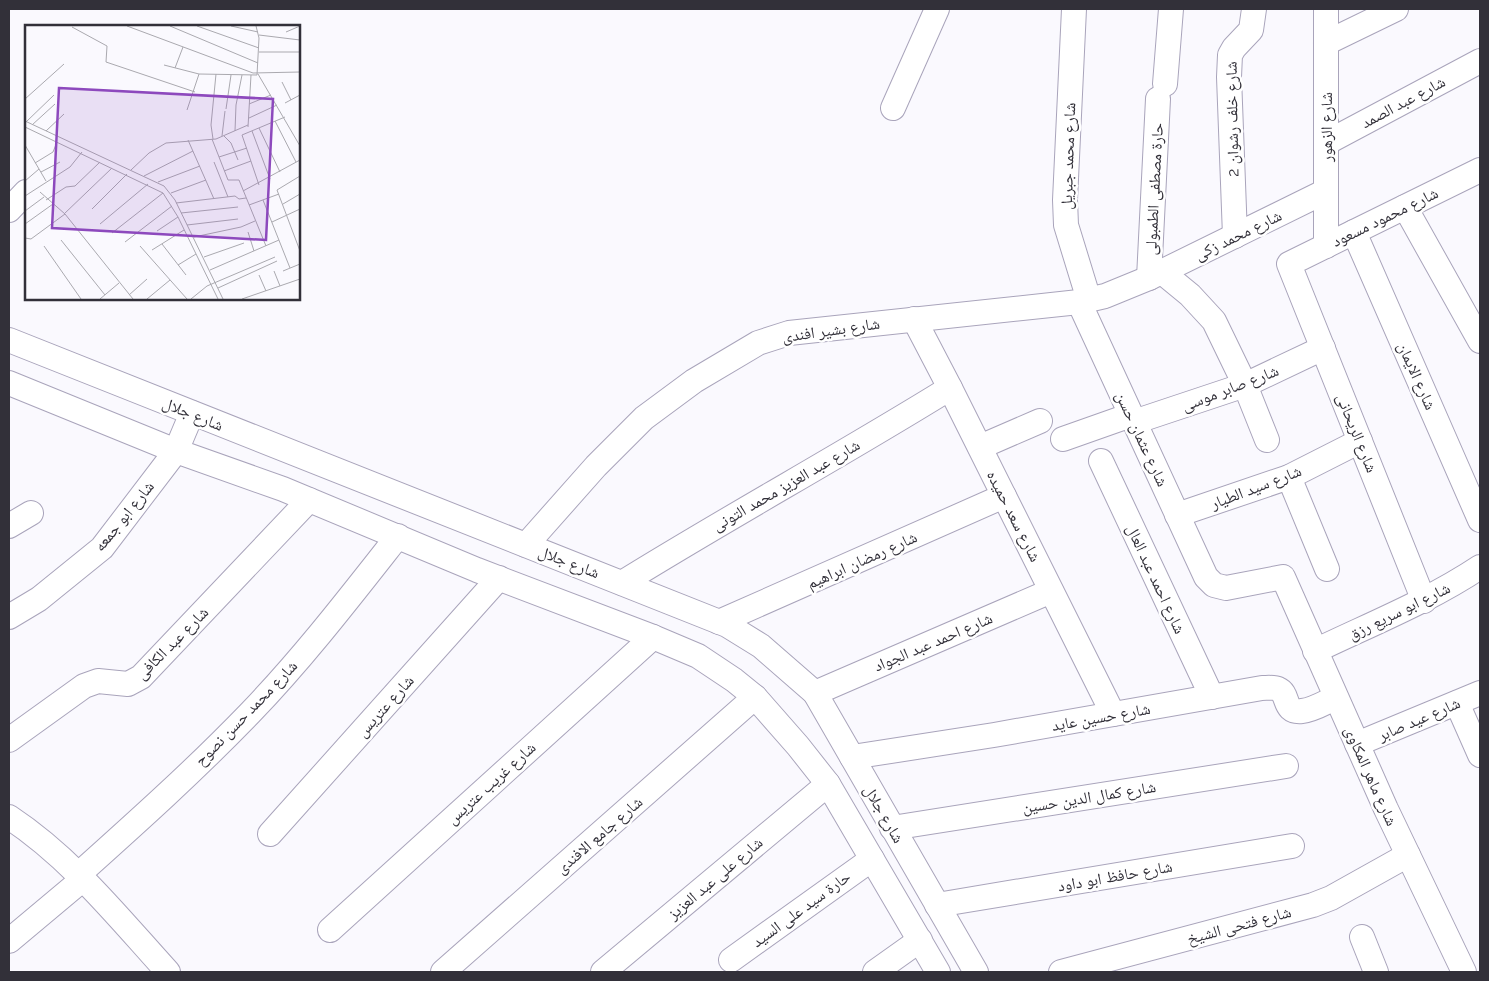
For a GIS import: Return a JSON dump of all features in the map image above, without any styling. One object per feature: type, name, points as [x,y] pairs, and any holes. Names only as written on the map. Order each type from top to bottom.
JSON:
[{"type":"street","points":[[893,108],[937,9]]},
{"type":"street","name":"شارع محمد جبريل","points":[[1074,9],[1065,200],[1066,225],[1084,301]]},
{"type":"street","name":"حارة مصطفى الطمبولى","points":[[1156,275],[1161,91],[1172,9]]},
{"type":"street","name":"شارع خلف رشوان 2","points":[[1234,236],[1230,55],[1251,30],[1254,9]]},
{"type":"street","name":"شارع الزهور","points":[[1326,9],[1326,246]]},
{"type":"street","points":[[1326,43],[1396,9]]},
{"type":"street","name":"شارع عبد الصمد","points":[[1326,143],[1480,61]]},
{"type":"street","name":"شارع محمود مسعود","points":[[1289,264],[1480,170]]},
{"type":"street","name":"شارع محمد زكى","points":[[1156,275],[1326,191]]},
{"type":"street","points":[[9,210],[25,193]]},
{"type":"street","points":[[1405,207],[1480,341]]},
{"type":"street","name":"شارع الايمان","points":[[1354,232],[1480,520]]},
{"type":"street","name":"شارع الريحانى","points":[[1289,264],[1424,601]]},
{"type":"street","points":[[1156,275],[1190,295],[1214,321],[1245,385],[1267,440]]},
{"type":"street","name":"شارع بشير افندى","points":[[526,545],[596,466],[644,418],[694,381],[758,343],[789,333],[1084,301],[1105,296],[1156,275]]},
{"type":"street","name":"شارع عثمان حسن","points":[[1084,301],[1132,418],[1206,577],[1214,585],[1226,588],[1284,577]]},
{"type":"street","name":"شارع سعد حميده","points":[[914,319],[1113,714]]},
{"type":"street","name":"شارع جلال","points":[[9,340],[719,622],[760,646],[815,693],[976,972]]},
{"type":"street","name":"شارع صابر موسى","points":[[1063,438],[1245,385],[1323,348]]},
{"type":"street","name":"شارع جلال","points":[[9,383],[176,451],[283,489],[500,578],[698,656],[756,697],[828,784],[938,972]]},
{"type":"street","name":"شارع عبد العزيز محمد التونى","points":[[622,583],[703,533],[950,388]]},
{"type":"street","name":"شارع ابو جمعه","points":[[9,617],[39,599],[102,548],[176,451],[192,413]]},
{"type":"street","points":[[980,447],[1040,421]]},
{"type":"street","name":"شارع سيد الطيار","points":[[1177,515],[1289,477],[1360,441]]},
{"type":"street","name":"شارع احمد عبد العال","points":[[1101,461],[1212,697]]},
{"type":"street","points":[[1289,477],[1327,569]]},
{"type":"street","name":"شارع رمضان ابراهيم","points":[[719,622],[1004,496]]},
{"type":"street","name":"شارع عبد الكافى","points":[[9,740],[84,686],[98,681],[128,684],[141,677],[309,500]]},
{"type":"street","points":[[9,526],[31,513]]},
{"type":"street","name":"شارع محمد حسن نصوح","points":[[9,941],[81,877],[250,713],[327,627],[398,536]]},
{"type":"street","name":"شارع ابو سريع رزق","points":[[1315,651],[1424,601],[1459,582],[1480,567]]},
{"type":"street","name":"شارع ماهر المكاوى","points":[[1284,577],[1335,698],[1464,972]]},
{"type":"street","name":"شارع عتريس","points":[[270,834],[500,578]]},
{"type":"street","name":"شارع احمد عبد الجواد","points":[[815,693],[1052,591]]},
{"type":"street","name":"شارع غريب عتريس","points":[[330,930],[653,637]]},
{"type":"street","name":"شارع حسين عايد","points":[[852,757],[994,736],[1262,688],[1278,689],[1292,710],[1303,711],[1335,698]]},
{"type":"street","name":"شارع عيد صابر","points":[[1357,744],[1480,693]]},
{"type":"street","name":"شارع جامع الافندى","points":[[443,972],[756,697]]},
{"type":"street","points":[[1456,703],[1480,755]]},
{"type":"street","name":"شارع كمال الدين حسين","points":[[892,828],[1286,766]]},
{"type":"street","name":"شارع على عبد العزيز","points":[[616,968],[828,784]]},
{"type":"street","points":[[9,817],[34,834],[81,877],[168,972]]},
{"type":"street","name":"شارع حافظ ابو داود","points":[[937,906],[1292,846]]},
{"type":"street","name":"شارع فتحى الشيخ","points":[[1061,972],[1313,905],[1331,898],[1408,855]]},
{"type":"street","name":"حارة سيد على السيد","points":[[731,960],[872,859]]},
{"type":"street","points":[[1362,937],[1376,972]]},
{"type":"street","points":[[875,972],[920,940]]}]
